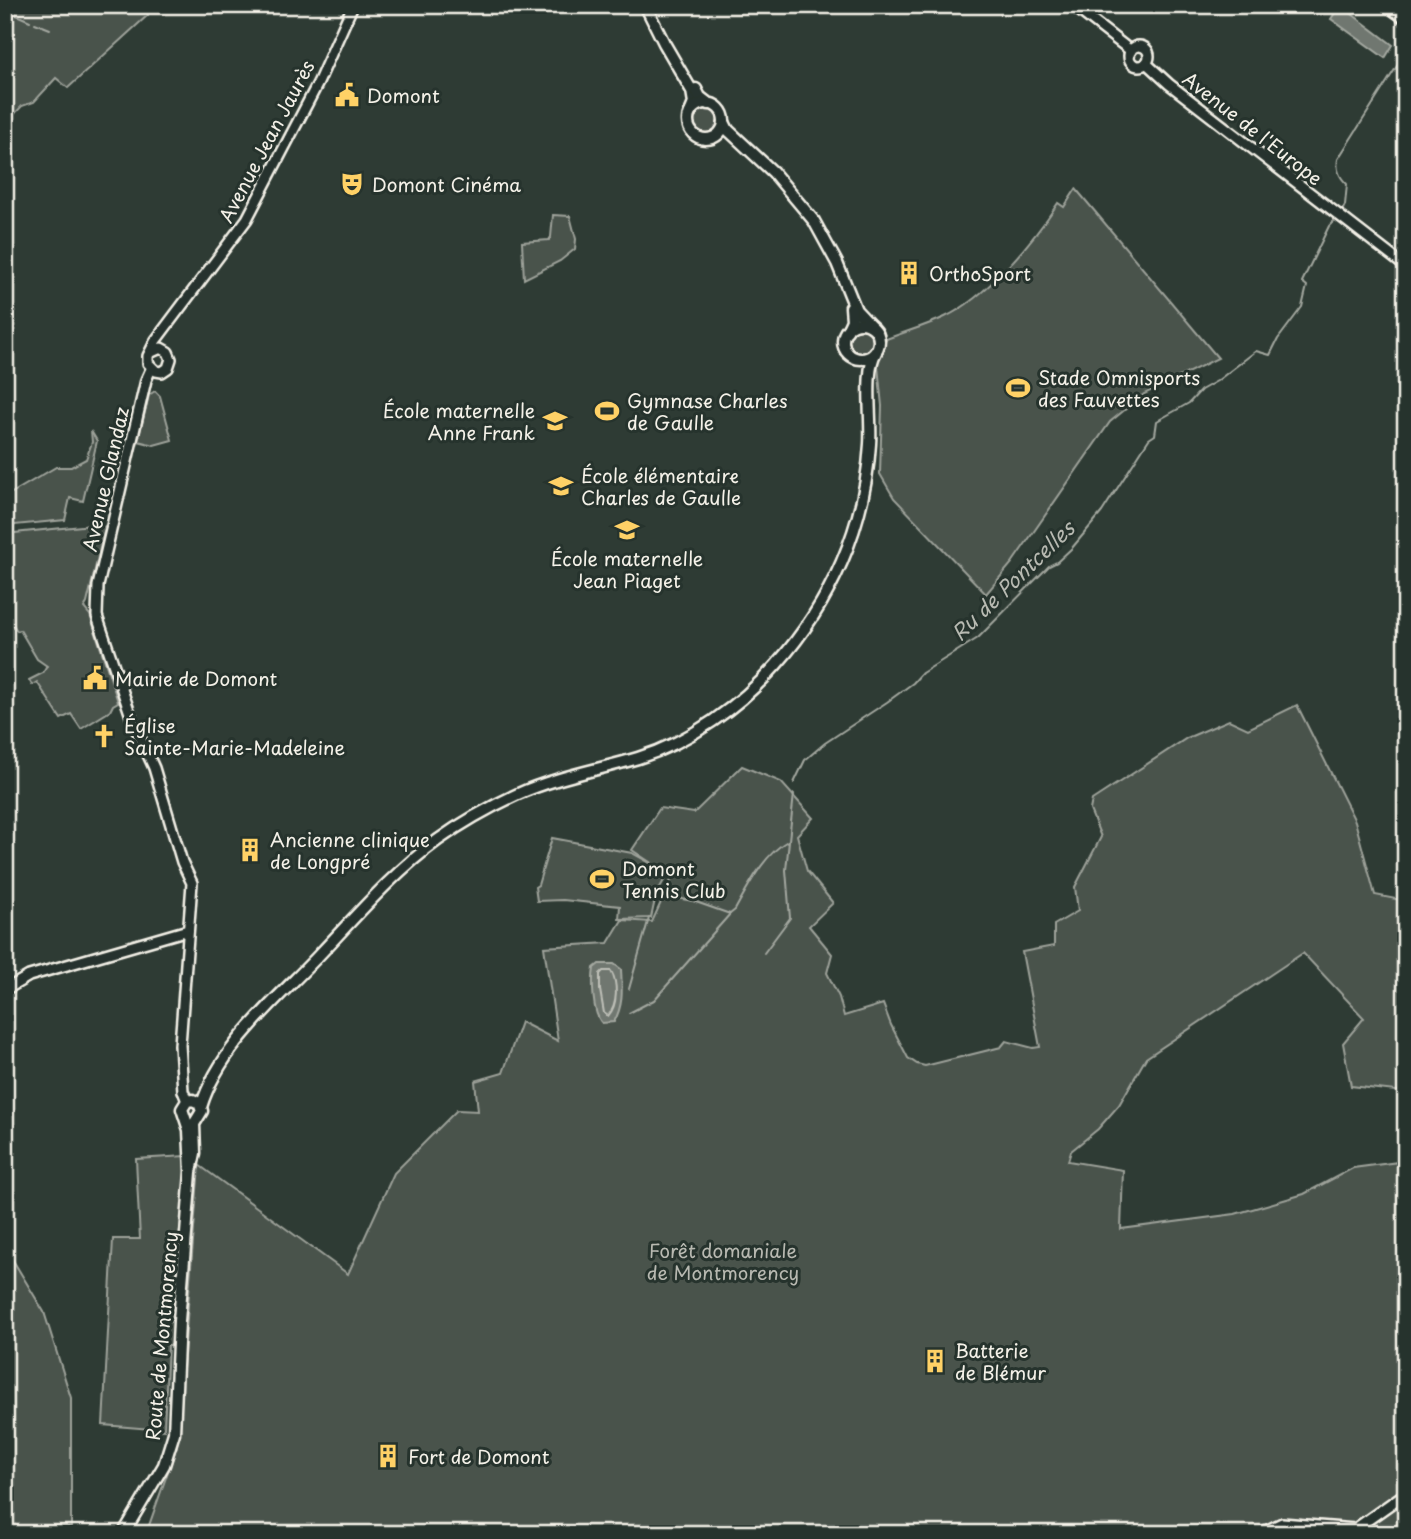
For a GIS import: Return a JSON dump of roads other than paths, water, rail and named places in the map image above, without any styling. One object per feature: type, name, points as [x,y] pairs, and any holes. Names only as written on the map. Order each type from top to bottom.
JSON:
[{"type":"highway","points":[[1389,5],[1406,17]]},
{"type":"main road","points":[[185,1117],[191,1120],[196,1107],[207,1094],[219,1070],[241,1038],[404,869],[490,815],[569,777],[655,752],[705,725],[735,704],[760,681],[793,643],[830,588],[846,553],[856,524],[868,468],[871,427],[870,367],[879,337],[856,310],[837,263],[820,231],[773,172],[728,130],[720,110],[698,94],[648,5]]},
{"type":"main road","points":[[648,5],[664,43],[692,91],[694,106],[689,125],[693,133],[705,139],[726,136],[745,146]]},
{"type":"main road","points":[[691,113],[696,107],[709,104]]},
{"type":"main road","points":[[715,136],[721,131],[724,122]]},
{"type":"main road","points":[[793,195],[822,240],[844,289],[852,314],[844,337],[845,348],[862,363],[870,383]]},
{"type":"main road","points":[[847,331],[860,323],[870,325]]},
{"type":"main road","points":[[857,358],[867,358],[876,352]]},
{"type":"main road","name":"Route de Montmorency","points":[[123,1534],[164,1465],[174,1433],[179,1321],[191,1172],[195,1153],[196,1107],[182,1109],[188,1130],[191,1172]]},
{"type":"street","name":"Avenue Jean Jaurès","points":[[150,353],[160,333],[247,219],[318,83],[353,5]]},
{"type":"street","name":"Avenue de l'Europe","points":[[1072,5],[1131,51],[1130,58],[1133,63],[1138,66],[1146,63],[1161,78],[1406,267]]},
{"type":"street","name":"Avenue Jean Jaurès","points":[[166,350],[166,334],[173,319]]},
{"type":"street","points":[[157,349],[166,350],[171,359],[168,368],[159,372],[151,369],[148,360],[150,353],[157,349]]},
{"type":"street","name":"Avenue Glandaz","points":[[151,369],[146,380],[96,599],[97,616],[133,722],[154,768],[182,862],[191,880],[188,930]]},
{"type":"street","points":[[5,990],[29,976],[188,930],[180,1045],[183,1091],[196,1107]]},
{"type":"street","points":[[1258,1534],[1282,1523],[1354,1529],[1406,1493]]},
{"type":"water","points":[[1340,5],[1393,45],[1385,58],[1331,19]]},
{"type":"water","points":[[599,964],[614,964],[621,969],[621,1003],[614,1022],[602,1023],[596,1012],[593,974],[594,968]]},
{"type":"waterway","points":[[5,10],[30,21]]},
{"type":"waterway","points":[[35,23],[50,29]]},
{"type":"waterway","name":"Ru de Pontcelles","points":[[1342,211],[1347,184],[1339,173],[1338,159],[1406,52]]},
{"type":"waterway","name":"Ru de Pontcelles","points":[[794,783],[805,760],[825,743],[887,702],[922,673],[978,638],[1049,566],[1072,548],[1102,512],[1149,439],[1155,435],[1157,421],[1189,403],[1201,390],[1256,351],[1270,355],[1278,339],[1302,307],[1307,286],[1302,282],[1329,226],[1336,219]]},
{"type":"waterway","name":"Ru de Pontcelles","points":[[660,895],[693,901],[730,914],[772,853],[789,840],[794,794]]},
{"type":"waterway","name":"Ru de Pontcelles","points":[[764,953],[790,918],[786,870],[789,841]]},
{"type":"waterway","points":[[629,1013],[654,1000],[730,914]]},
{"type":"waterway","name":"Ru de Pontcelles","points":[[629,989],[649,918]]},
{"type":"place","name":"Domont","points":[[347,95]]},
{"type":"place","name":"Domont Cinéma","points":[[352,184]]},
{"type":"place","name":"OrthoSport","points":[[909,273]]},
{"type":"place","name":"Stade Omnisports des Fauvettes","points":[[1018,388]]},
{"type":"place","name":"Gymnase Charles de Gaulle","points":[[607,411]]},
{"type":"place","name":"École maternelle Anne Frank","points":[[555,421]]},
{"type":"place","name":"École élémentaire Charles de Gaulle","points":[[561,486]]},
{"type":"place","name":"École maternelle Jean Piaget","points":[[627,530]]},
{"type":"place","name":"Mairie de Domont","points":[[95,678]]},
{"type":"place","name":"Église Sainte-Marie-Madeleine","points":[[104,736]]},
{"type":"place","name":"Ancienne clinique de Longpré","points":[[250,850]]},
{"type":"place","name":"Domont Tennis Club","points":[[602,879]]},
{"type":"place","name":"Batterie de Blémur","points":[[935,1361]]},
{"type":"place","name":"Fort de Domont","points":[[388,1456]]},
{"type":"park label","name":"Forêt domaniale de Montmorency","points":[[723,1261]]}]
